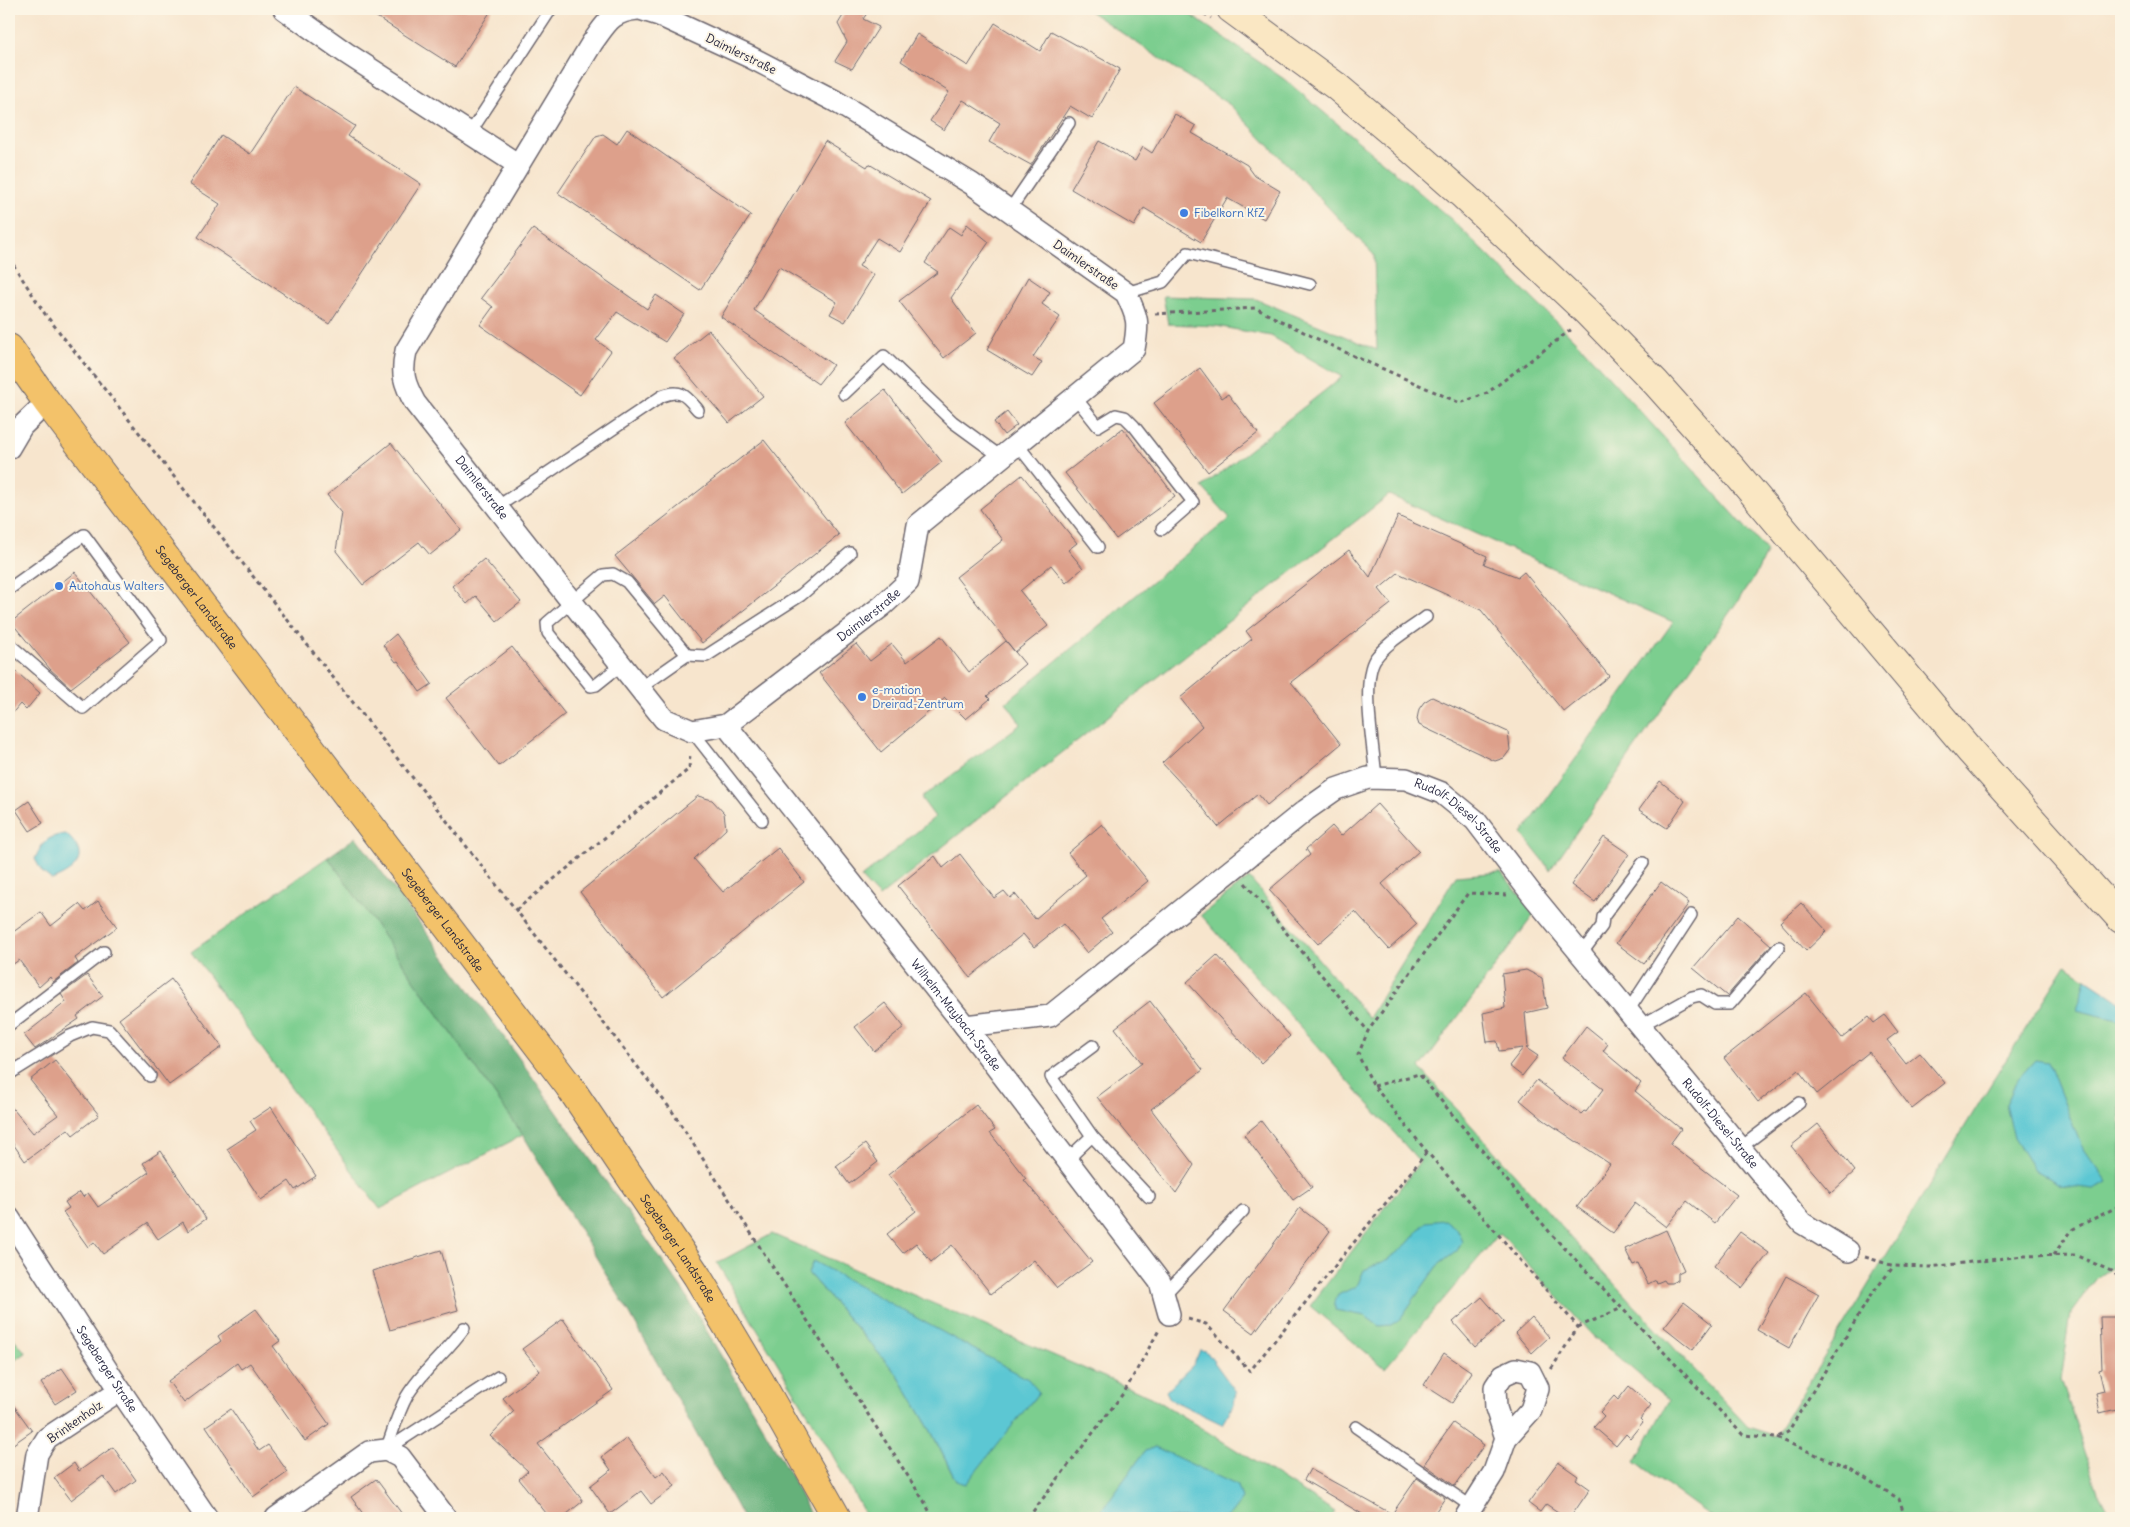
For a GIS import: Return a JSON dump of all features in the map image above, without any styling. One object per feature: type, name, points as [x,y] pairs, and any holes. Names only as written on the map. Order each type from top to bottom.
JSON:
[{"type":"main road","points":[[1222,14],[1336,86],[1464,196],[1586,311],[1656,383],[1731,467],[1971,752],[2121,919]]},
{"type":"main road","name":"Segeberger Landstraße","points":[[9,348],[47,402],[569,1086],[697,1276],[761,1383],[837,1518]]},
{"type":"street","points":[[284,9],[346,53],[517,164]]},
{"type":"street","name":"Daimlerstraße","points":[[638,9],[659,15],[750,57],[835,101],[972,184],[1126,293],[1136,315],[1138,327],[1134,349],[918,525],[908,582],[882,606],[726,725],[692,731],[664,719],[415,404],[405,384],[402,366],[406,351],[517,164],[592,43],[612,16],[626,10],[638,9]]},
{"type":"street","points":[[9,448],[22,426],[47,402]]},
{"type":"street","name":"Wilhelm-Maybach-Straße","points":[[726,725],[965,1026],[1160,1282],[1166,1305]]},
{"type":"street","name":"Rudolf-Diesel-Straße","points":[[965,1026],[1050,1016],[1234,870],[1306,810],[1336,789],[1368,778],[1406,778],[1442,793],[1475,820],[1534,896],[1802,1223],[1848,1251]]},
{"type":"street","name":"Segeberger Straße","points":[[9,1218],[120,1390],[207,1518]]},
{"type":"street","points":[[1468,1513],[1494,1472],[1506,1438],[1531,1410],[1538,1388],[1530,1372],[1516,1369],[1504,1376],[1495,1387],[1496,1408],[1506,1438]]},
{"type":"street","name":"Brinkenholz","points":[[27,1518],[37,1454],[47,1438],[120,1390]]},
{"type":"street","points":[[276,1518],[369,1452],[386,1450],[400,1457],[446,1518]]},
{"type":"lane","points":[[470,133],[551,9]]},
{"type":"lane","points":[[1009,211],[1070,123]]},
{"type":"lane","points":[[1126,293],[1163,282],[1188,253],[1310,284]]},
{"type":"lane","points":[[844,394],[884,356],[953,422],[1009,450],[1098,547]]},
{"type":"lane","points":[[497,508],[662,396],[671,392],[684,394],[698,410]]},
{"type":"lane","points":[[1074,397],[1098,426],[1116,415],[1125,417],[1193,502],[1162,529]]},
{"type":"lane","points":[[9,589],[84,535],[161,640],[83,708],[9,644]]},
{"type":"lane","points":[[640,688],[687,655],[706,656],[801,595],[850,553]]},
{"type":"lane","points":[[622,665],[596,686],[591,686],[546,628],[547,623],[603,574],[613,574],[627,582],[687,655]]},
{"type":"lane","points":[[1376,778],[1368,684],[1370,669],[1386,647],[1426,617]]},
{"type":"lane","points":[[692,731],[762,820]]},
{"type":"lane","points":[[1582,954],[1602,926],[1603,917],[1643,863]]},
{"type":"lane","points":[[1634,1018],[1691,915]]},
{"type":"lane","points":[[1634,1018],[1701,995],[1715,1004],[1730,1004],[1779,946]]},
{"type":"lane","points":[[9,1025],[104,952]]},
{"type":"lane","points":[[9,1074],[70,1036],[92,1027],[109,1030],[150,1076]]},
{"type":"lane","points":[[1093,1046],[1051,1077],[1092,1136],[1149,1197]]},
{"type":"lane","points":[[1740,1148],[1799,1103]]},
{"type":"lane","points":[[1067,1160],[1092,1136]]},
{"type":"lane","points":[[1166,1305],[1243,1211]]},
{"type":"lane","points":[[386,1450],[406,1397],[418,1380],[451,1346],[464,1328]]},
{"type":"lane","points":[[386,1450],[498,1377]]},
{"type":"lane","points":[[1356,1427],[1468,1513]]},
{"type":"path","points":[[1197,9],[1222,14]]},
{"type":"path","points":[[9,258],[45,314],[516,910],[672,1111],[924,1501],[933,1518]]},
{"type":"path","points":[[1136,315],[1254,308],[1338,349],[1460,403],[1487,393],[1576,326]]},
{"type":"path","points":[[516,910],[689,769],[692,731]]},
{"type":"path","points":[[1234,870],[1368,1031]]},
{"type":"path","points":[[1534,896],[1468,893],[1368,1031],[1358,1055],[1374,1086],[1427,1152],[1578,1327]]},
{"type":"path","points":[[1374,1086],[1419,1074],[1552,1235],[1743,1435],[1776,1438],[1852,1470],[1899,1499],[1905,1518]]},
{"type":"path","points":[[1028,1518],[1125,1391],[1166,1305],[1206,1324],[1250,1371],[1427,1152]]},
{"type":"path","points":[[2052,1256],[2074,1229],[2121,1205]]},
{"type":"path","points":[[1848,1251],[1894,1266],[1930,1268],[2023,1256],[2075,1256],[2111,1271],[2121,1278]]},
{"type":"path","points":[[1776,1438],[1788,1432],[1871,1295],[1894,1266]]},
{"type":"path","points":[[1538,1388],[1578,1327],[1622,1308]]},
{"type":"green space","points":[[1086,9],[1182,9],[1284,79],[1451,219],[1580,345],[1767,551],[1755,576],[1550,870],[1522,834],[1673,622],[1389,495],[879,897],[861,878],[935,817],[921,798],[1021,724],[1006,702],[1230,518],[1202,487],[1342,377],[1271,336],[1216,326],[1168,324],[1163,296],[1256,299],[1377,350],[1374,255],[1230,105]]},
{"type":"green space","points":[[356,837],[509,1044],[684,1292],[790,1474],[812,1518],[743,1518],[630,1314],[523,1135],[328,857]]},
{"type":"green space","points":[[328,857],[523,1135],[380,1209],[191,952]]},
{"type":"green space","points":[[1501,872],[1535,913],[1420,1068],[1576,1243],[1748,1427],[1776,1436],[1992,1082],[2066,965],[2121,1003],[2121,1262],[2097,1278],[2071,1313],[2061,1379],[2098,1491],[2112,1518],[1713,1518],[1635,1462],[1669,1400],[1592,1335],[1500,1233],[1385,1368],[1310,1306],[1420,1162],[1201,915],[1249,878],[1369,1018],[1456,876]]},
{"type":"green space","points":[[772,1234],[1155,1399],[1335,1512],[1330,1518],[867,1518],[828,1447],[717,1263]],"holes":[[[808,1273],[1039,1392],[966,1483],[956,1481],[932,1433],[897,1374]]]},
{"type":"green space","points":[[9,1333],[26,1353],[9,1364]]},
{"type":"water","points":[[66,834],[78,849],[78,861],[68,872],[52,880],[42,872],[35,859],[46,841],[55,836]]},
{"type":"water","points":[[2086,979],[2121,1002],[2121,1021],[2077,1010]]},
{"type":"water","points":[[2035,1060],[2048,1062],[2081,1145],[2108,1182],[2093,1189],[2061,1185],[2035,1171],[2014,1138],[2006,1105],[2017,1080]]},
{"type":"water","points":[[1445,1220],[1457,1229],[1462,1241],[1457,1251],[1437,1266],[1400,1319],[1391,1325],[1379,1326],[1365,1316],[1335,1310],[1335,1302],[1338,1295],[1357,1286],[1364,1270],[1389,1259],[1407,1244],[1426,1222]]},
{"type":"water","points":[[813,1261],[1028,1379],[1039,1392],[966,1484],[956,1481],[932,1433],[897,1374],[808,1273]]},
{"type":"water","points":[[1200,1350],[1206,1351],[1236,1392],[1234,1404],[1222,1424],[1170,1399],[1166,1391],[1194,1364]]},
{"type":"water","points":[[1155,1447],[1238,1486],[1242,1499],[1227,1518],[1096,1518],[1145,1451]]},
{"type":"building","points":[[364,9],[492,9],[455,67]]},
{"type":"building","points":[[847,9],[870,9],[863,19],[879,27],[852,69],[835,61],[847,42],[838,24]]},
{"type":"building","points":[[995,23],[1040,51],[1051,31],[1120,69],[1092,119],[1070,106],[1031,165],[989,142],[1000,123],[963,100],[944,130],[930,121],[949,92],[901,61],[917,34],[968,66]]},
{"type":"building","points":[[294,87],[355,126],[348,136],[421,184],[329,324],[198,237],[220,204],[189,184],[221,135],[250,154]]},
{"type":"building","points":[[1175,114],[1196,126],[1192,133],[1247,165],[1255,176],[1280,191],[1264,219],[1227,198],[1201,242],[1144,208],[1134,226],[1071,189],[1099,141],[1135,161],[1143,147],[1152,153]]},
{"type":"building","points":[[627,129],[751,215],[700,290],[558,193],[596,136],[603,134],[617,144]]},
{"type":"building","points":[[825,141],[867,167],[869,164],[931,201],[900,252],[877,238],[859,266],[874,275],[845,322],[830,314],[837,302],[779,267],[754,310],[833,365],[818,384],[721,317]]},
{"type":"building","points":[[967,224],[989,242],[951,298],[976,333],[944,358],[899,301],[938,272],[925,263],[949,227],[961,235]]},
{"type":"building","points":[[533,229],[647,309],[656,295],[684,314],[665,342],[617,312],[596,340],[611,351],[580,395],[480,325],[493,307],[481,298]]},
{"type":"building","points":[[1028,277],[1050,292],[1042,304],[1060,317],[1033,357],[1042,362],[1032,377],[987,350]]},
{"type":"building","points":[[709,330],[763,396],[729,423],[674,358]]},
{"type":"building","points":[[1200,368],[1222,398],[1228,394],[1258,433],[1208,472],[1154,403]]},
{"type":"building","points":[[885,390],[942,462],[902,494],[845,423]]},
{"type":"building","points":[[1007,412],[1017,425],[1004,435],[994,422]]},
{"type":"building","points":[[1123,428],[1175,496],[1116,539],[1065,473]]},
{"type":"building","points":[[764,440],[839,535],[702,643],[665,596],[655,604],[615,556]]},
{"type":"building","points":[[391,443],[461,530],[430,555],[419,542],[363,585],[336,551],[342,513],[327,495]]},
{"type":"building","points":[[1022,475],[1077,543],[1068,550],[1083,568],[1066,583],[1051,565],[1020,591],[1048,626],[1015,652],[956,577],[1003,540],[980,509]]},
{"type":"building","points":[[1398,516],[1487,556],[1484,564],[1518,577],[1524,572],[1609,676],[1564,712],[1481,610],[1398,573],[1379,589],[1391,604],[1291,682],[1341,744],[1267,805],[1258,794],[1218,827],[1199,803],[1162,763],[1202,726],[1180,698],[1252,639],[1246,631],[1349,550],[1370,577]]},
{"type":"building","points":[[484,559],[521,602],[497,621],[476,596],[467,604],[452,586]]},
{"type":"building","points":[[75,572],[130,642],[71,688],[50,669],[11,622]]},
{"type":"building","points":[[396,634],[432,684],[420,692],[398,661],[396,662],[383,645]]},
{"type":"building","points":[[941,636],[969,672],[1006,641],[1025,664],[987,696],[990,699],[966,719],[945,698],[881,752],[819,673],[856,644],[870,661],[892,644],[907,662]]},
{"type":"building","points":[[512,647],[565,714],[499,766],[446,698]]},
{"type":"building","points":[[9,665],[40,693],[26,710],[20,704],[9,717]]},
{"type":"building","points":[[1432,697],[1508,732],[1510,750],[1504,758],[1495,761],[1419,725],[1417,719],[1419,709],[1424,702]]},
{"type":"building","points":[[1660,781],[1685,801],[1667,828],[1639,810]]},
{"type":"building","points":[[698,796],[712,800],[724,813],[726,829],[694,859],[723,892],[778,848],[804,882],[663,997],[580,892]]},
{"type":"building","points":[[29,801],[43,823],[30,831],[16,810]]},
{"type":"building","points":[[1377,804],[1419,851],[1382,884],[1417,924],[1389,949],[1355,911],[1318,944],[1269,890],[1310,855],[1306,849],[1332,826],[1341,836]]},
{"type":"building","points":[[1102,824],[1148,881],[1101,919],[1112,932],[1087,953],[1063,924],[1034,947],[1023,934],[970,977],[898,886],[935,856],[943,868],[960,854],[994,898],[1004,891],[1010,898],[1015,894],[1035,919],[1086,875],[1068,853]]},
{"type":"building","points":[[1604,837],[1629,854],[1595,902],[1571,885]]},
{"type":"building","points":[[1661,882],[1689,903],[1644,964],[1616,943]]},
{"type":"building","points":[[98,901],[117,927],[75,958],[78,963],[53,982],[50,977],[39,987],[19,960],[9,967],[9,935],[41,912],[51,926],[79,904],[85,911]]},
{"type":"building","points":[[1801,903],[1827,931],[1806,951],[1780,922]]},
{"type":"building","points":[[1738,916],[1771,945],[1727,996],[1693,968]]},
{"type":"building","points":[[1217,955],[1290,1036],[1261,1063],[1187,982]]},
{"type":"building","points":[[1526,970],[1542,978],[1547,1008],[1525,1013],[1528,1047],[1526,1048],[1538,1056],[1522,1076],[1509,1066],[1523,1048],[1499,1051],[1497,1041],[1487,1042],[1483,1013],[1505,1008],[1502,974]]},
{"type":"building","points":[[87,975],[103,996],[77,1016],[79,1019],[35,1049],[24,1035],[66,1002],[61,994]]},
{"type":"building","points":[[171,979],[222,1047],[169,1085],[119,1019]]},
{"type":"building","points":[[1806,993],[1842,1038],[1869,1017],[1874,1023],[1885,1015],[1898,1032],[1887,1040],[1906,1064],[1920,1053],[1945,1083],[1912,1109],[1869,1052],[1817,1094],[1798,1070],[1758,1102],[1724,1058]]},
{"type":"building","points":[[1150,1001],[1203,1070],[1151,1109],[1194,1165],[1176,1193],[1097,1097],[1142,1063],[1115,1028]]},
{"type":"building","points":[[885,1003],[904,1027],[874,1051],[855,1027]]},
{"type":"building","points":[[1586,1026],[1608,1044],[1603,1051],[1641,1083],[1635,1091],[1681,1129],[1670,1144],[1737,1195],[1715,1223],[1687,1201],[1666,1227],[1635,1203],[1613,1233],[1577,1207],[1610,1164],[1544,1120],[1520,1100],[1537,1080],[1581,1114],[1584,1111],[1586,1112],[1603,1089],[1562,1058]]},
{"type":"building","points":[[55,1060],[99,1115],[73,1135],[68,1129],[25,1161],[9,1138],[9,1104],[33,1133],[58,1115],[30,1080]]},
{"type":"building","points":[[976,1105],[995,1130],[990,1133],[1026,1179],[1024,1180],[1092,1262],[1057,1288],[1034,1260],[991,1294],[952,1245],[931,1262],[916,1243],[903,1253],[887,1234],[916,1211],[888,1175]]},
{"type":"building","points":[[271,1107],[316,1176],[295,1190],[289,1181],[261,1200],[227,1149],[256,1130],[250,1121]]},
{"type":"building","points":[[1261,1121],[1312,1187],[1293,1200],[1244,1135]]},
{"type":"building","points":[[1818,1124],[1855,1171],[1831,1193],[1791,1146]]},
{"type":"building","points":[[865,1144],[878,1162],[849,1184],[836,1166]]},
{"type":"building","points":[[161,1151],[206,1219],[188,1231],[183,1222],[158,1239],[147,1223],[103,1254],[94,1242],[88,1247],[63,1212],[69,1208],[65,1202],[80,1192],[83,1197],[88,1193],[98,1207],[149,1172],[143,1163]]},
{"type":"building","points":[[1300,1208],[1330,1231],[1254,1333],[1224,1311]]},
{"type":"building","points":[[1666,1230],[1684,1270],[1678,1273],[1678,1280],[1671,1283],[1666,1283],[1664,1280],[1657,1283],[1656,1280],[1648,1284],[1638,1263],[1633,1265],[1625,1249]]},
{"type":"building","points":[[1740,1232],[1769,1253],[1742,1288],[1714,1266]]},
{"type":"building","points":[[441,1250],[458,1310],[390,1330],[372,1271]]},
{"type":"building","points":[[1786,1276],[1819,1294],[1789,1348],[1757,1330]]},
{"type":"building","points":[[1482,1297],[1504,1322],[1475,1347],[1453,1322]]},
{"type":"building","points":[[1684,1302],[1712,1324],[1693,1350],[1664,1327]]},
{"type":"building","points":[[256,1309],[280,1341],[273,1346],[329,1424],[305,1441],[250,1363],[241,1369],[237,1363],[184,1403],[168,1381],[221,1341],[218,1336]]},
{"type":"building","points":[[1532,1317],[1549,1337],[1532,1353],[1515,1333]]},
{"type":"building","points":[[2100,1317],[2121,1317],[2121,1408],[2100,1413],[2096,1393],[2104,1391],[2099,1370],[2102,1369]]},
{"type":"building","points":[[563,1319],[613,1390],[538,1444],[583,1501],[562,1518],[550,1518],[519,1479],[528,1471],[490,1436],[514,1411],[503,1398],[540,1371],[522,1349]]},
{"type":"building","points":[[1444,1353],[1472,1372],[1452,1403],[1424,1385]]},
{"type":"building","points":[[62,1368],[77,1390],[55,1404],[41,1383]]},
{"type":"building","points":[[1629,1386],[1651,1405],[1640,1419],[1643,1422],[1630,1438],[1626,1434],[1616,1446],[1594,1427],[1604,1416],[1600,1412],[1614,1396],[1618,1400]]},
{"type":"building","points":[[9,1399],[32,1431],[9,1447]]},
{"type":"building","points":[[231,1409],[259,1451],[268,1445],[288,1472],[253,1497],[206,1426]]},
{"type":"building","points":[[1453,1423],[1484,1445],[1455,1486],[1424,1464]]},
{"type":"building","points":[[627,1438],[656,1477],[664,1471],[675,1486],[651,1504],[641,1491],[610,1514],[590,1486],[611,1470],[602,1457]]},
{"type":"building","points":[[113,1447],[136,1480],[116,1494],[103,1476],[71,1500],[54,1478],[74,1463],[79,1471]]},
{"type":"building","points":[[1558,1462],[1578,1476],[1576,1479],[1590,1489],[1570,1518],[1567,1518],[1546,1504],[1540,1512],[1528,1503]]},
{"type":"building","points":[[1310,1469],[1392,1514],[1417,1478],[1445,1498],[1431,1518],[1369,1518],[1304,1480]]},
{"type":"building","points":[[376,1479],[405,1518],[366,1518],[351,1497]]},
{"type":"place","name":"Fibelkorn KfZ","points":[[1184,213]]},
{"type":"place","name":"Autohaus Walters","points":[[59,586]]},
{"type":"place","name":"e-motion Dreirad-Zentrum","points":[[862,697]]}]
